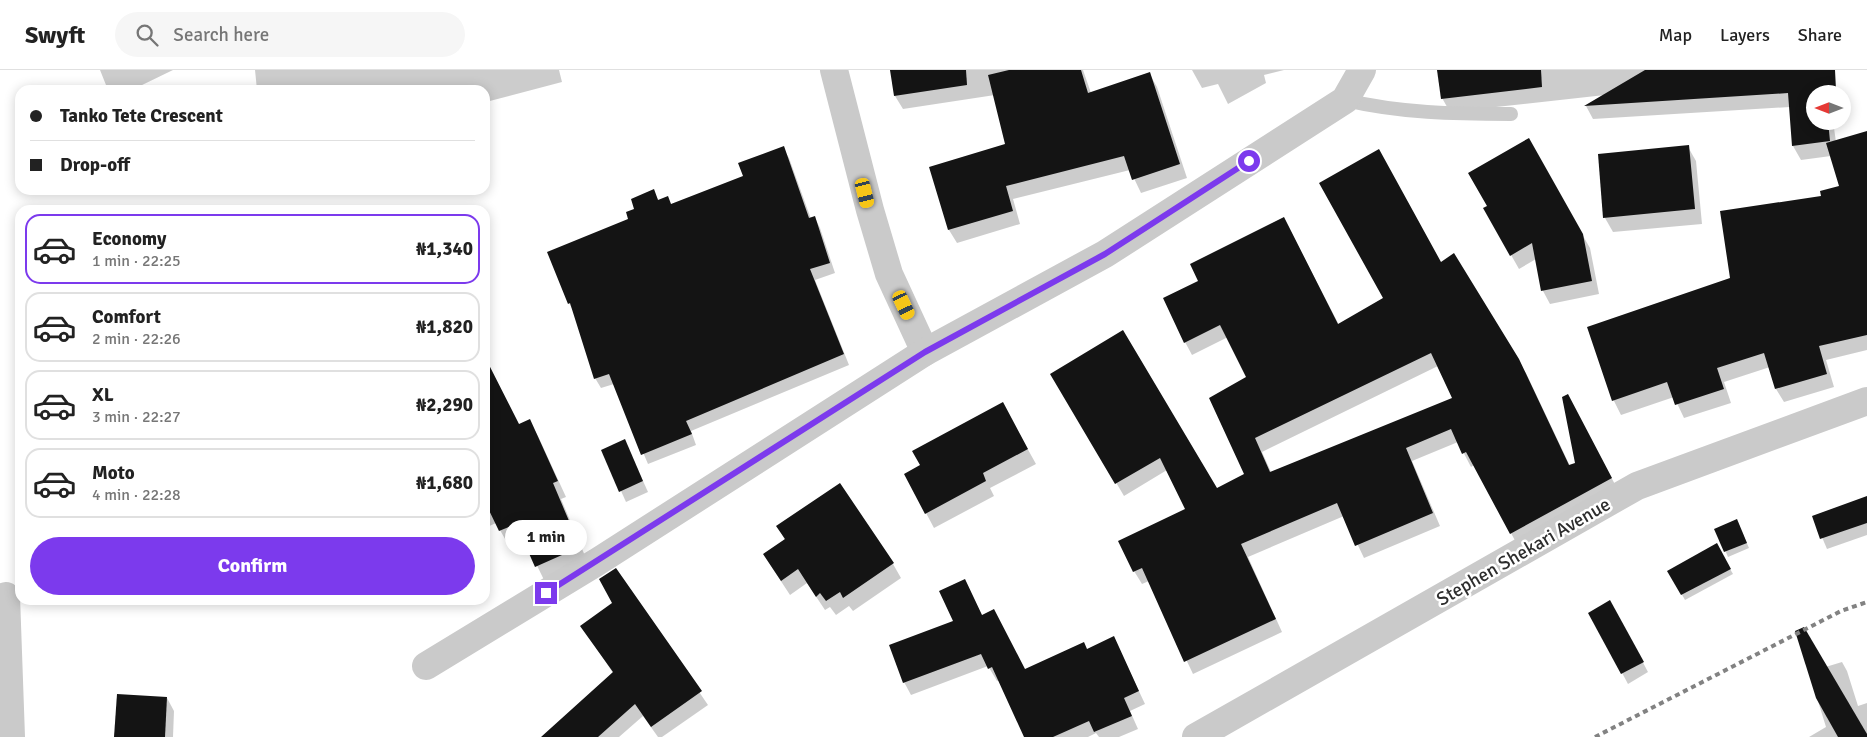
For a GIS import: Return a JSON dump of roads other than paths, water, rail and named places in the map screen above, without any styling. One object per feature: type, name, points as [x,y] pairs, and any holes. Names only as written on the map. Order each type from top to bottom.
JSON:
[{"type":"street","points":[[834,70],[870,210],[889,274],[925,352]]},
{"type":"street","points":[[426,666],[597,562],[925,352],[1105,254],[1345,100],[1362,70]]},
{"type":"street","name":"Stephen Shekari Avenue","points":[[1196,737],[1637,486],[1867,401]]},
{"type":"street","points":[[6,596],[12,737]]},
{"type":"lane","points":[[1345,100],[1378,108],[1413,112],[1511,114]]},
{"type":"railway","points":[[1595,737],[1841,611],[1867,602]]}]
